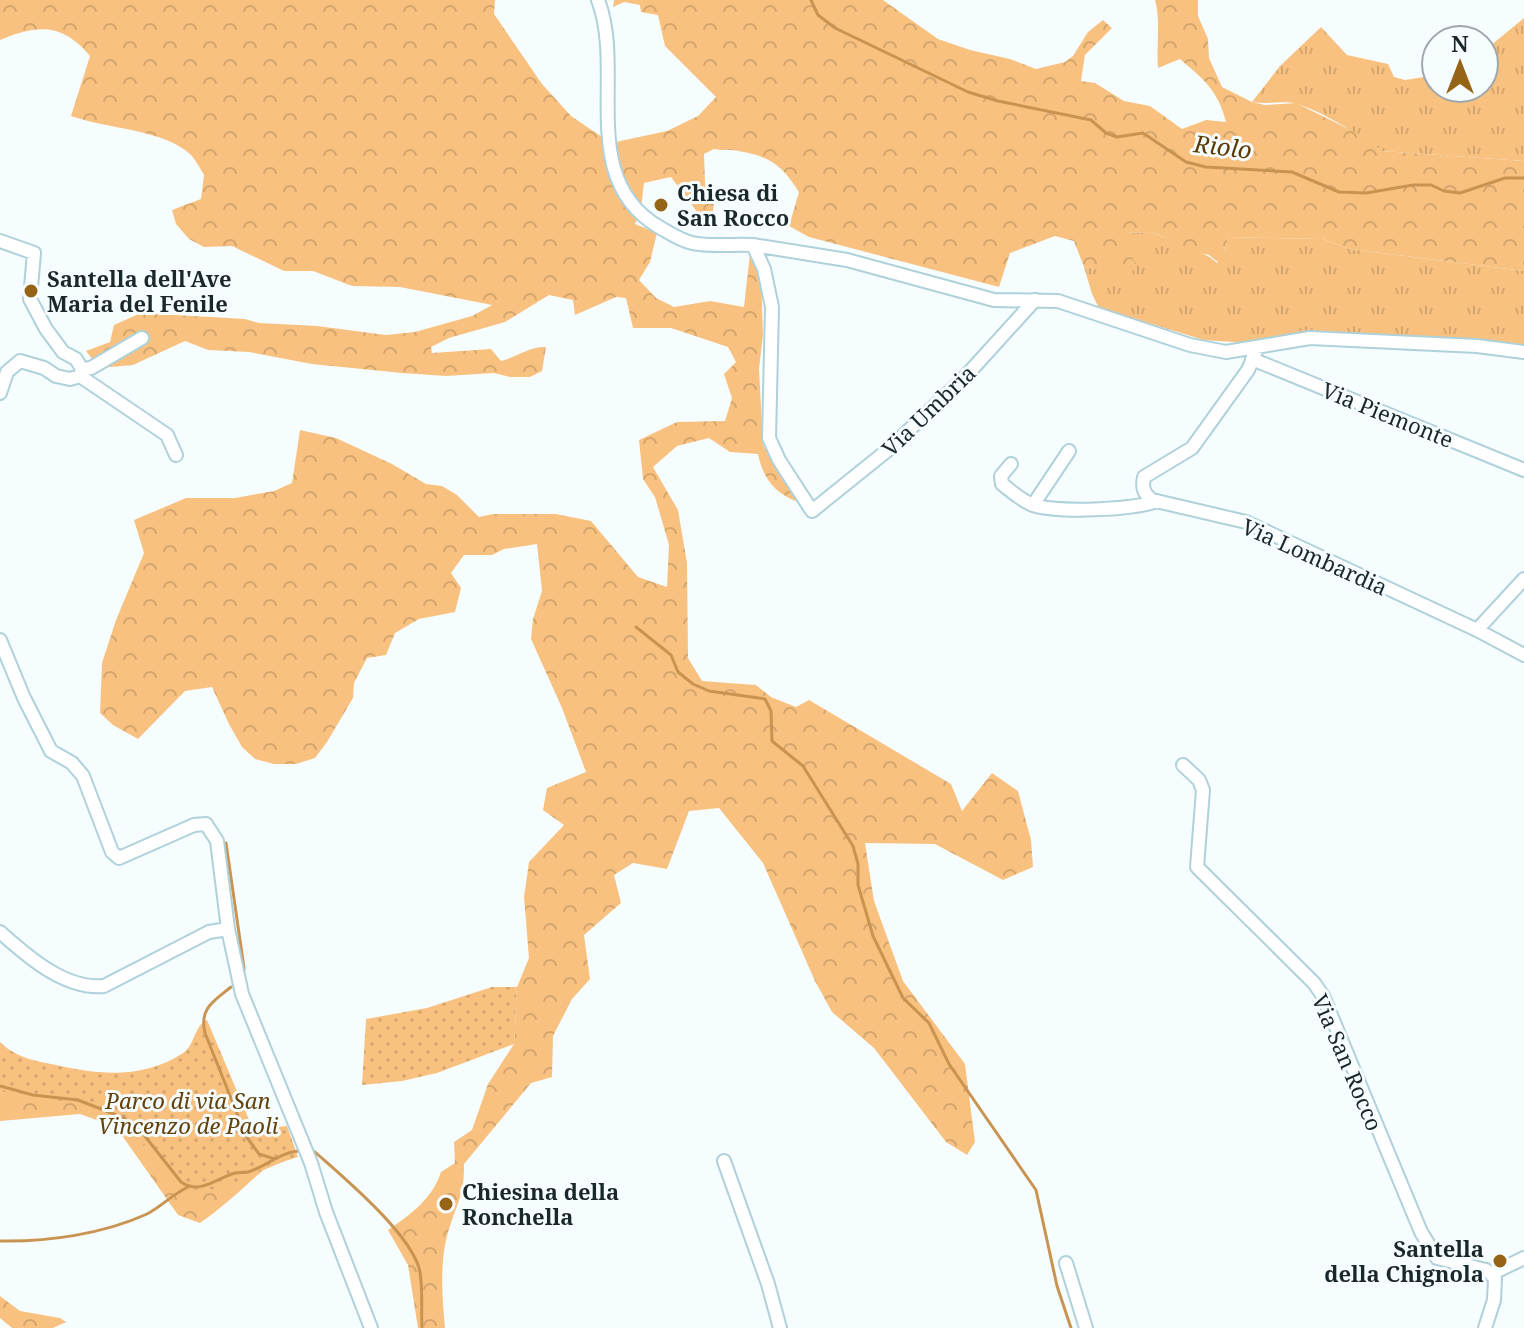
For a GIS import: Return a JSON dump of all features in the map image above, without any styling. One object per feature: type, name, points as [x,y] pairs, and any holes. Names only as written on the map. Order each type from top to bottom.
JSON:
[{"type":"street","points":[[598,0],[606,21],[609,152],[616,175],[630,203],[650,223],[682,240],[695,244],[753,245],[847,260],[994,300],[1058,301],[1190,345],[1226,352],[1255,354],[1310,338],[1477,346],[1524,352]]},
{"type":"street","points":[[0,241],[34,253],[30,299],[63,352],[76,359],[81,373],[167,435],[176,455]]},
{"type":"street","name":"Via Umbria","points":[[753,245],[764,269],[772,307],[769,438],[779,460],[812,511],[889,449],[933,408],[1035,300]]},
{"type":"street","points":[[0,393],[7,372],[20,361],[70,379],[142,338]]},
{"type":"street","points":[[1157,501],[1146,495],[1142,486],[1144,477],[1192,448],[1248,370],[1255,354]]},
{"type":"street","name":"Via Piemonte","points":[[1255,354],[1524,470]]},
{"type":"street","points":[[1033,505],[1069,451]]},
{"type":"street","points":[[1011,464],[1001,476],[1002,484],[1033,505],[1086,509],[1141,506],[1157,501]]},
{"type":"street","name":"Via Lombardia","points":[[1157,501],[1246,522],[1524,655]]},
{"type":"street","points":[[1477,630],[1524,579]]},
{"type":"street","points":[[0,640],[24,698],[51,751],[72,763],[83,776],[112,852],[119,858],[194,825],[206,824],[213,831],[242,994],[309,1159],[371,1328]]},
{"type":"street","name":"Via San Rocco","points":[[1183,765],[1199,780],[1203,790],[1197,867],[1314,983],[1323,996],[1421,1232],[1437,1258],[1486,1270],[1491,1274]]},
{"type":"street","points":[[0,932],[18,948],[68,981],[93,987],[104,986],[209,932],[228,929]]},
{"type":"street","points":[[724,1161],[768,1284],[780,1328]]},
{"type":"street","points":[[1485,1328],[1495,1289],[1495,1279],[1491,1274],[1524,1258]]},
{"type":"street","points":[[1066,1263],[1086,1328]]},
{"type":"green space","points":[[0,0],[495,0],[494,14],[542,84],[571,116],[611,143],[667,131],[698,116],[716,97],[665,46],[658,15],[641,12],[640,5],[624,2],[613,7],[614,0],[883,0],[938,39],[1036,69],[1065,62],[1073,56],[1088,32],[1103,20],[1112,28],[1085,55],[1081,81],[1095,83],[1124,101],[1150,106],[1182,129],[1206,120],[1226,122],[1214,93],[1180,59],[1158,68],[1155,0],[1198,0],[1198,16],[1208,39],[1209,58],[1222,87],[1252,102],[1265,105],[1296,103],[1365,137],[1382,151],[1524,161],[1524,271],[1350,249],[1322,239],[1228,237],[1222,265],[1209,255],[1152,232],[1126,233],[1123,243],[1137,265],[1129,275],[1084,267],[1074,241],[1055,236],[1010,253],[999,287],[809,237],[789,226],[799,192],[793,183],[775,164],[750,153],[714,149],[704,154],[705,184],[714,200],[713,212],[700,216],[671,177],[644,183],[641,209],[635,224],[657,233],[650,262],[639,280],[656,298],[674,307],[710,301],[744,307],[750,253],[761,277],[763,334],[759,369],[763,445],[800,503],[772,485],[758,454],[730,452],[709,438],[677,446],[653,467],[678,510],[687,563],[688,658],[702,681],[756,685],[771,697],[796,707],[809,700],[951,784],[962,811],[992,773],[1018,791],[1031,840],[1033,867],[1003,880],[935,844],[865,843],[874,901],[903,981],[965,1064],[975,1142],[967,1155],[946,1142],[874,1048],[832,1012],[763,863],[719,808],[689,811],[667,869],[633,863],[614,875],[621,903],[584,935],[590,979],[572,999],[553,1036],[552,1077],[531,1083],[464,1164],[462,1190],[444,1251],[442,1290],[445,1328],[418,1328],[408,1265],[388,1230],[420,1205],[441,1172],[455,1163],[454,1142],[472,1130],[488,1084],[514,1044],[517,987],[529,958],[524,897],[529,862],[564,825],[543,810],[547,788],[586,772],[531,639],[533,619],[542,591],[537,544],[504,549],[492,555],[464,555],[451,573],[461,588],[455,612],[419,619],[395,633],[386,655],[367,658],[354,683],[353,698],[315,758],[296,764],[274,764],[255,759],[242,747],[212,687],[185,691],[138,739],[113,725],[100,713],[102,663],[144,553],[134,520],[186,498],[235,498],[274,491],[292,483],[300,430],[336,438],[426,484],[442,486],[457,495],[479,517],[493,514],[556,514],[591,521],[638,577],[667,587],[669,545],[655,497],[643,479],[639,440],[677,422],[725,421],[732,398],[724,374],[736,362],[728,347],[671,328],[633,328],[626,298],[616,297],[575,315],[573,300],[549,295],[505,322],[449,338],[431,347],[432,353],[491,349],[501,361],[534,348],[546,347],[542,371],[530,377],[494,373],[446,376],[312,364],[249,352],[208,350],[185,341],[133,365],[99,368],[86,351],[110,342],[114,325],[141,313],[245,319],[386,335],[415,332],[472,316],[492,305],[400,287],[352,286],[313,271],[284,271],[232,246],[204,247],[189,239],[176,224],[172,210],[201,199],[204,175],[192,156],[165,139],[150,134],[71,116],[90,56],[70,37],[49,30],[26,31],[0,40]]},
{"type":"green space","points":[[1524,18],[1524,161],[1382,151],[1341,124],[1306,107],[1292,103],[1252,102],[1280,66],[1321,27],[1347,55],[1388,64],[1394,77],[1405,80],[1420,78],[1420,104],[1500,104],[1500,38]]},
{"type":"green space","points":[[1152,232],[1196,250],[1217,263],[1225,252],[1228,237],[1322,239],[1350,249],[1524,271],[1524,346],[1463,339],[1305,331],[1248,343],[1204,340],[1099,308],[1084,267],[1113,271],[1125,233]]},
{"type":"green space","points":[[492,987],[517,987],[514,1044],[437,1073],[362,1085],[366,1019],[427,1008]]},
{"type":"green space","name":"Parco di via San Vincenzo de Paoli","points":[[207,1020],[250,1122],[266,1128],[287,1126],[298,1157],[231,1184],[191,1192],[171,1175],[139,1138],[107,1114],[77,1104],[0,1089],[0,1042],[19,1055],[41,1062],[88,1071],[137,1071],[183,1053]]},
{"type":"green space","points":[[0,1049],[32,1065],[289,1148],[200,1223],[178,1215],[116,1127],[80,1114],[0,1121]]},
{"type":"green space","points":[[0,1296],[20,1311],[60,1318],[66,1322],[53,1328],[12,1328],[0,1318]]},
{"type":"waterway","name":"Riolo","points":[[811,0],[818,15],[835,28],[968,92],[1091,120],[1106,133],[1117,137],[1143,133],[1186,162],[1206,167],[1292,172],[1339,192],[1366,193],[1413,185],[1431,185],[1460,193],[1505,178],[1524,178]]},
{"type":"waterway","points":[[636,627],[671,655],[678,672],[693,684],[709,691],[765,699],[771,711],[772,741],[803,766],[853,846],[858,864],[858,885],[873,936],[903,998],[929,1023],[949,1064],[1036,1190],[1057,1286],[1071,1328]]},
{"type":"waterway","points":[[226,843],[243,978]]},
{"type":"waterway","points":[[231,987],[206,1011],[205,1033],[246,1136],[259,1154],[275,1159]]},
{"type":"waterway","points":[[0,1086],[33,1095],[78,1100],[124,1118],[144,1135],[181,1182],[188,1186],[208,1185],[301,1151]]},
{"type":"waterway","points":[[309,1151],[315,1152],[359,1191],[405,1241],[420,1272],[422,1328]]},
{"type":"waterway","points":[[0,1241],[56,1238],[112,1227],[147,1214],[188,1187]]},
{"type":"place","name":"Chiesa di San Rocco","points":[[661,205]]},
{"type":"place","name":"Santella dell'Ave Maria del Fenile","points":[[31,291]]},
{"type":"place","name":"Chiesina della Ronchella","points":[[446,1204]]},
{"type":"place","name":"Santella della Chignola","points":[[1500,1261]]}]
